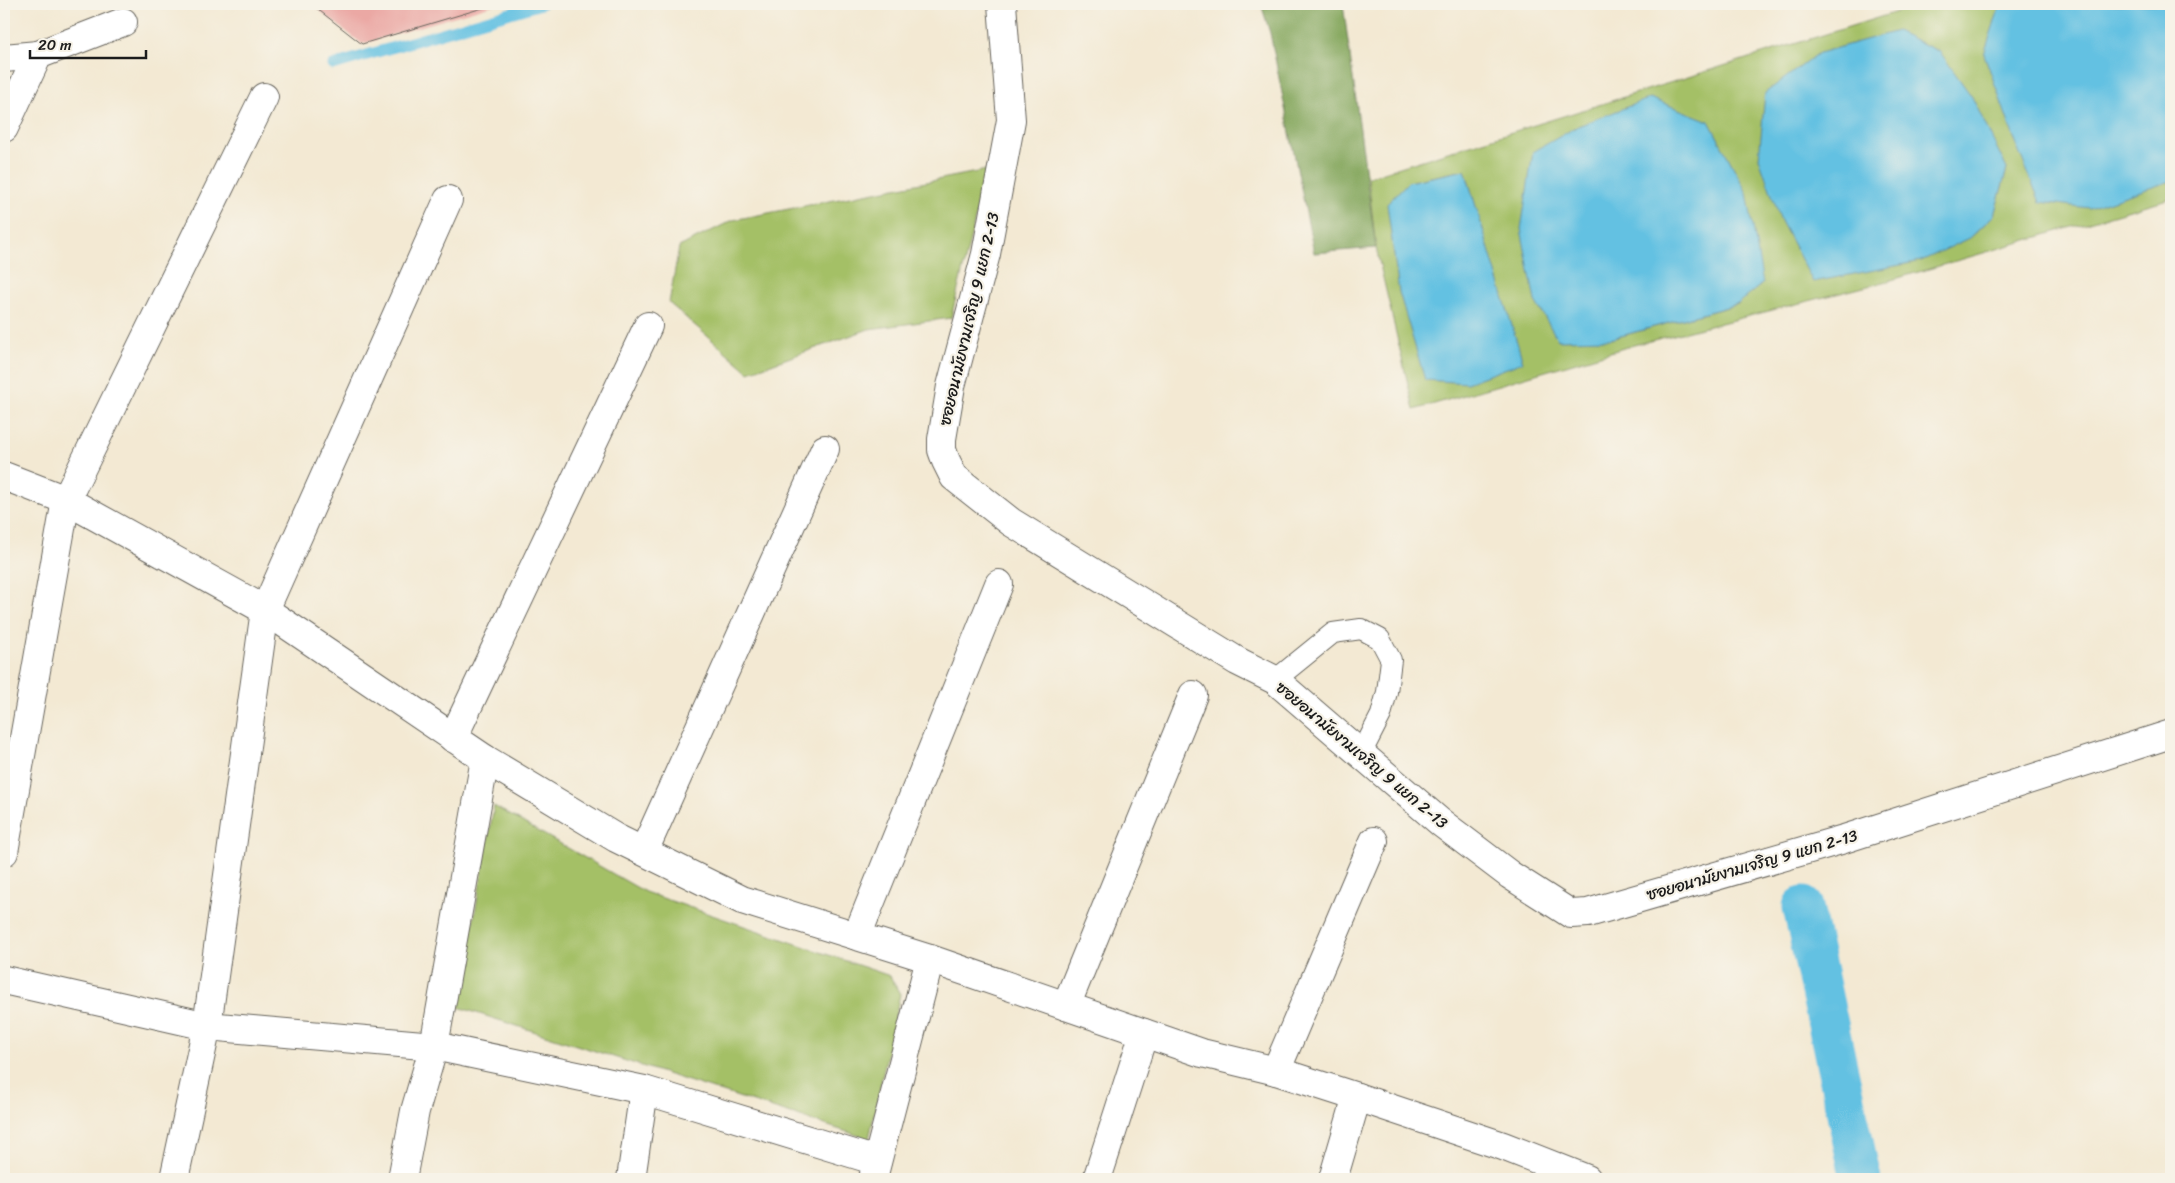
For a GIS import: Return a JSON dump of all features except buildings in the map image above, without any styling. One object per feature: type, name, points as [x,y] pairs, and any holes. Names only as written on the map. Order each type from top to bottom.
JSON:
[{"type":"street","name":"ซอยอนามัยงามเจริญ 9 แยก 2-13","points":[[1002,4],[1012,120],[986,254],[951,386],[942,439],[942,450],[954,477],[1011,522],[1237,661],[1275,680],[1440,822],[1510,876],[1571,914],[1588,913],[1844,838],[2171,734]]},
{"type":"street","points":[[4,58],[38,55],[122,22]]},
{"type":"street","points":[[4,128],[38,55]]},
{"type":"street","points":[[4,852],[66,500],[264,97]]},
{"type":"street","points":[[174,1179],[207,1026],[265,610],[448,200]]},
{"type":"street","points":[[453,738],[648,326]]},
{"type":"street","points":[[644,851],[825,449]]},
{"type":"street","points":[[4,476],[66,500],[265,610],[485,759],[616,838],[742,900],[930,959],[1202,1053],[1276,1071],[1357,1097],[1503,1146],[1551,1172],[1587,1179]]},
{"type":"street","points":[[857,936],[999,584]]},
{"type":"street","points":[[1066,1006],[1193,695]]},
{"type":"street","points":[[402,1179],[415,1111],[434,1046],[485,759]]},
{"type":"street","points":[[1276,1071],[1374,841]]},
{"type":"street","points":[[4,980],[207,1026],[434,1046],[644,1090],[875,1170],[930,959]]},
{"type":"street","points":[[1097,1179],[1144,1033]]},
{"type":"street","points":[[631,1179],[644,1090]]},
{"type":"street","points":[[1333,1179],[1357,1097]]},
{"type":"lane","points":[[1275,680],[1333,633],[1361,629],[1380,639],[1391,660],[1387,692],[1381,714],[1361,754]]},
{"type":"green space","points":[[1261,4],[1343,4],[1376,248],[1314,253],[1270,33]]},
{"type":"green space","points":[[1922,4],[2171,4],[2171,198],[1888,281],[1634,345],[1414,410],[1376,248],[1368,177]],"holes":[[[2007,169],[1994,215],[1970,238]],[[1465,170],[1504,303],[1408,182]],[[1763,283],[1738,304],[1610,339]]]},
{"type":"green space","points":[[987,170],[951,318],[869,329],[749,372],[669,303],[679,247],[733,220]]},
{"type":"green space","points":[[494,806],[645,892],[890,976],[900,994],[869,1139],[458,1007]]},
{"type":"water","points":[[2010,4],[2171,4],[2171,181],[2089,208],[2040,202],[2018,149],[1984,54],[1999,9]]},
{"type":"water","points":[[1897,31],[1940,52],[1972,97],[2007,169],[1994,215],[1970,238],[1921,261],[1813,282],[1781,221],[1759,158],[1765,93],[1819,53]]},
{"type":"water","points":[[1650,98],[1709,121],[1747,193],[1763,283],[1738,304],[1610,339],[1558,340],[1535,301],[1521,229],[1533,152],[1578,126]]},
{"type":"water","points":[[1465,170],[1523,362],[1467,383],[1425,380],[1399,292],[1387,204],[1408,182]]},
{"type":"waterway","points":[[333,65],[541,4]]},
{"type":"waterway","points":[[1803,907],[1861,1179]]}]
